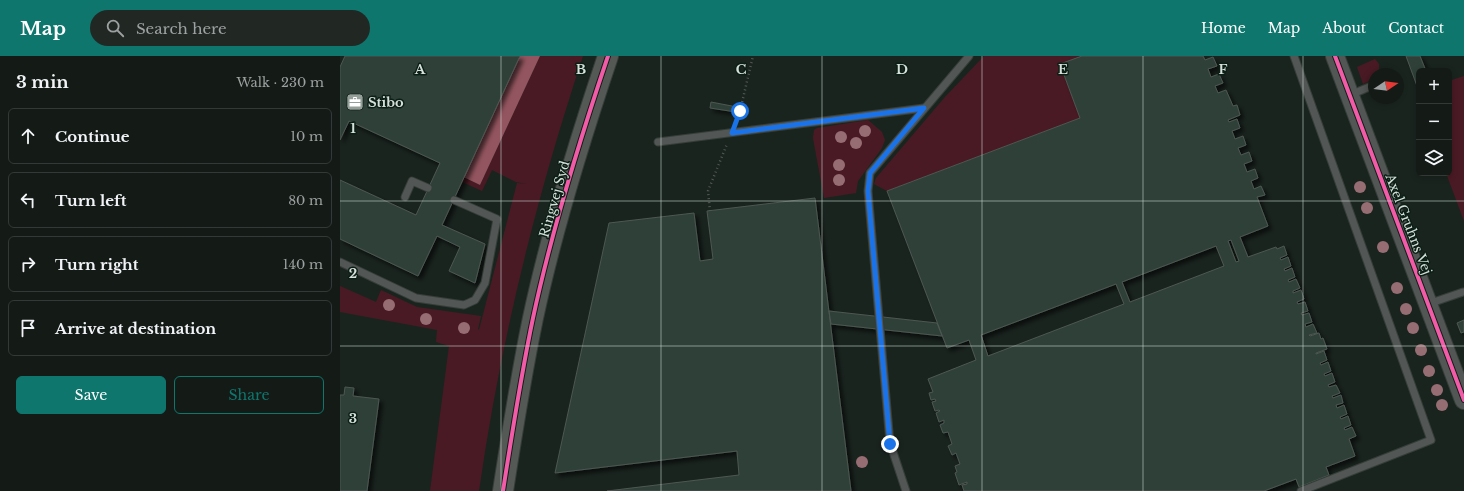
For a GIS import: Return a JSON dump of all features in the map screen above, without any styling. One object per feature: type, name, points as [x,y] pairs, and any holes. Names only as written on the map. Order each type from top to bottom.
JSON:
[{"type":"main road","name":"Ringvej Syd","points":[[503,491],[514,417],[551,243],[585,126],[608,56]]},
{"type":"street","name":"Axel Gruhns Vej","points":[[1335,56],[1464,400]]},
{"type":"lane","points":[[906,491],[890,444],[868,191],[870,173],[969,56]]},
{"type":"lane","points":[[1294,56],[1431,440],[1301,491]]},
{"type":"lane","points":[[1350,95],[1368,88]]},
{"type":"lane","points":[[658,142],[924,108]]},
{"type":"lane","points":[[405,197],[412,181],[428,188]]},
{"type":"lane","points":[[340,262],[416,298],[464,305],[474,300],[485,284],[497,219],[454,200]]},
{"type":"lane","points":[[1428,304],[1463,292]]},
{"type":"path","points":[[710,211],[708,191],[740,111],[753,56]]},
{"type":"shaded area","points":[[507,56],[540,56],[480,185],[453,172]]},
{"type":"shaded area","points":[[540,56],[583,56],[550,163],[521,271],[498,381],[479,491],[430,491],[449,346],[436,342],[437,330],[340,312],[340,286],[376,302],[381,290],[417,307],[481,316],[479,330],[517,183],[527,184],[516,182],[492,170],[482,191],[462,182],[464,177],[480,185]]},
{"type":"shaded area","points":[[984,56],[1082,56],[1060,65],[1080,118],[887,191],[874,184],[876,178],[945,97]]},
{"type":"shaded area","points":[[1375,59],[1379,64],[1379,68],[1368,68],[1368,82],[1363,84],[1357,67]]},
{"type":"shaded area","points":[[1464,76],[1464,221],[1447,176],[1452,176],[1452,80]]},
{"type":"shaded area","points":[[868,120],[882,132],[885,140],[882,148],[858,181],[856,193],[824,198],[813,138],[814,130],[817,128]]},
{"type":"building","points":[[345,56],[520,56],[442,225],[485,244],[475,283],[449,271],[460,247],[437,236],[418,276],[340,239],[340,180],[416,215],[440,163],[349,121],[340,140],[340,67]]},
{"type":"building","points":[[1082,56],[1203,56],[1205,60],[1213,57],[1217,66],[1208,69],[1211,77],[1219,74],[1223,83],[1215,86],[1218,93],[1226,90],[1233,106],[1237,105],[1240,115],[1228,120],[1229,122],[1237,119],[1240,128],[1232,131],[1235,139],[1243,136],[1246,145],[1238,148],[1241,155],[1249,152],[1252,161],[1244,164],[1247,172],[1255,169],[1258,178],[1251,181],[1254,189],[1261,186],[1265,195],[1257,197],[1268,226],[1240,237],[1248,257],[1276,247],[1277,249],[1284,246],[1287,255],[1280,258],[1281,260],[1288,257],[1291,266],[1284,269],[1285,271],[1292,268],[1295,277],[1288,280],[1289,282],[1296,279],[1300,288],[1293,291],[1293,293],[1301,290],[1304,299],[1297,302],[1298,304],[1305,302],[1308,311],[1301,313],[1302,315],[1309,313],[1312,322],[1305,324],[1306,327],[1313,324],[1317,333],[1309,335],[1319,333],[1321,339],[1323,338],[1327,349],[1316,354],[1324,351],[1327,360],[1320,363],[1321,365],[1328,362],[1331,371],[1324,374],[1325,376],[1332,373],[1335,382],[1328,385],[1329,387],[1336,385],[1340,393],[1332,396],[1333,398],[1341,395],[1343,403],[1336,405],[1337,408],[1344,405],[1347,414],[1340,417],[1341,419],[1348,416],[1351,425],[1344,428],[1345,430],[1352,427],[1356,436],[1349,439],[1355,456],[1326,467],[1329,475],[1299,487],[1296,479],[1264,491],[964,491],[962,485],[967,484],[967,482],[959,485],[955,473],[957,472],[955,466],[960,464],[956,453],[952,455],[948,446],[952,444],[948,432],[943,433],[940,425],[944,423],[944,420],[939,422],[936,413],[940,411],[935,411],[932,402],[936,401],[935,399],[931,400],[929,393],[933,392],[928,379],[976,360],[969,340],[947,348],[887,191],[1080,118],[1060,64]],"holes":[[[1231,240],[1239,261],[1236,262],[1228,241]],[[1216,246],[1224,266],[1130,302],[1122,282]],[[1116,284],[1124,304],[988,356],[981,335]]]},
{"type":"building","points":[[1406,56],[1420,56],[1425,68],[1416,68],[1416,83]]},
{"type":"building","points":[[711,102],[737,107],[736,112],[710,108]]},
{"type":"building","points":[[815,198],[851,491],[607,491],[739,475],[737,451],[555,473],[609,223],[694,213],[700,261],[713,259],[707,211]]},
{"type":"building","points":[[829,311],[937,323],[942,336],[831,324]]},
{"type":"building","points":[[1464,320],[1464,332],[1461,333],[1457,323]]},
{"type":"building","points":[[345,387],[354,388],[353,396],[379,399],[367,491],[340,491],[340,395],[344,395]]},
{"type":"cycle path","points":[[503,491],[513,426],[540,285],[567,186],[608,56]]},
{"type":"cycle path","points":[[1335,56],[1464,400]]},
{"type":"place","name":"Stibo","points":[[355,102]]},
{"type":"route","points":[[740,111],[732,133],[924,108],[870,173],[868,191],[890,444]]}]
